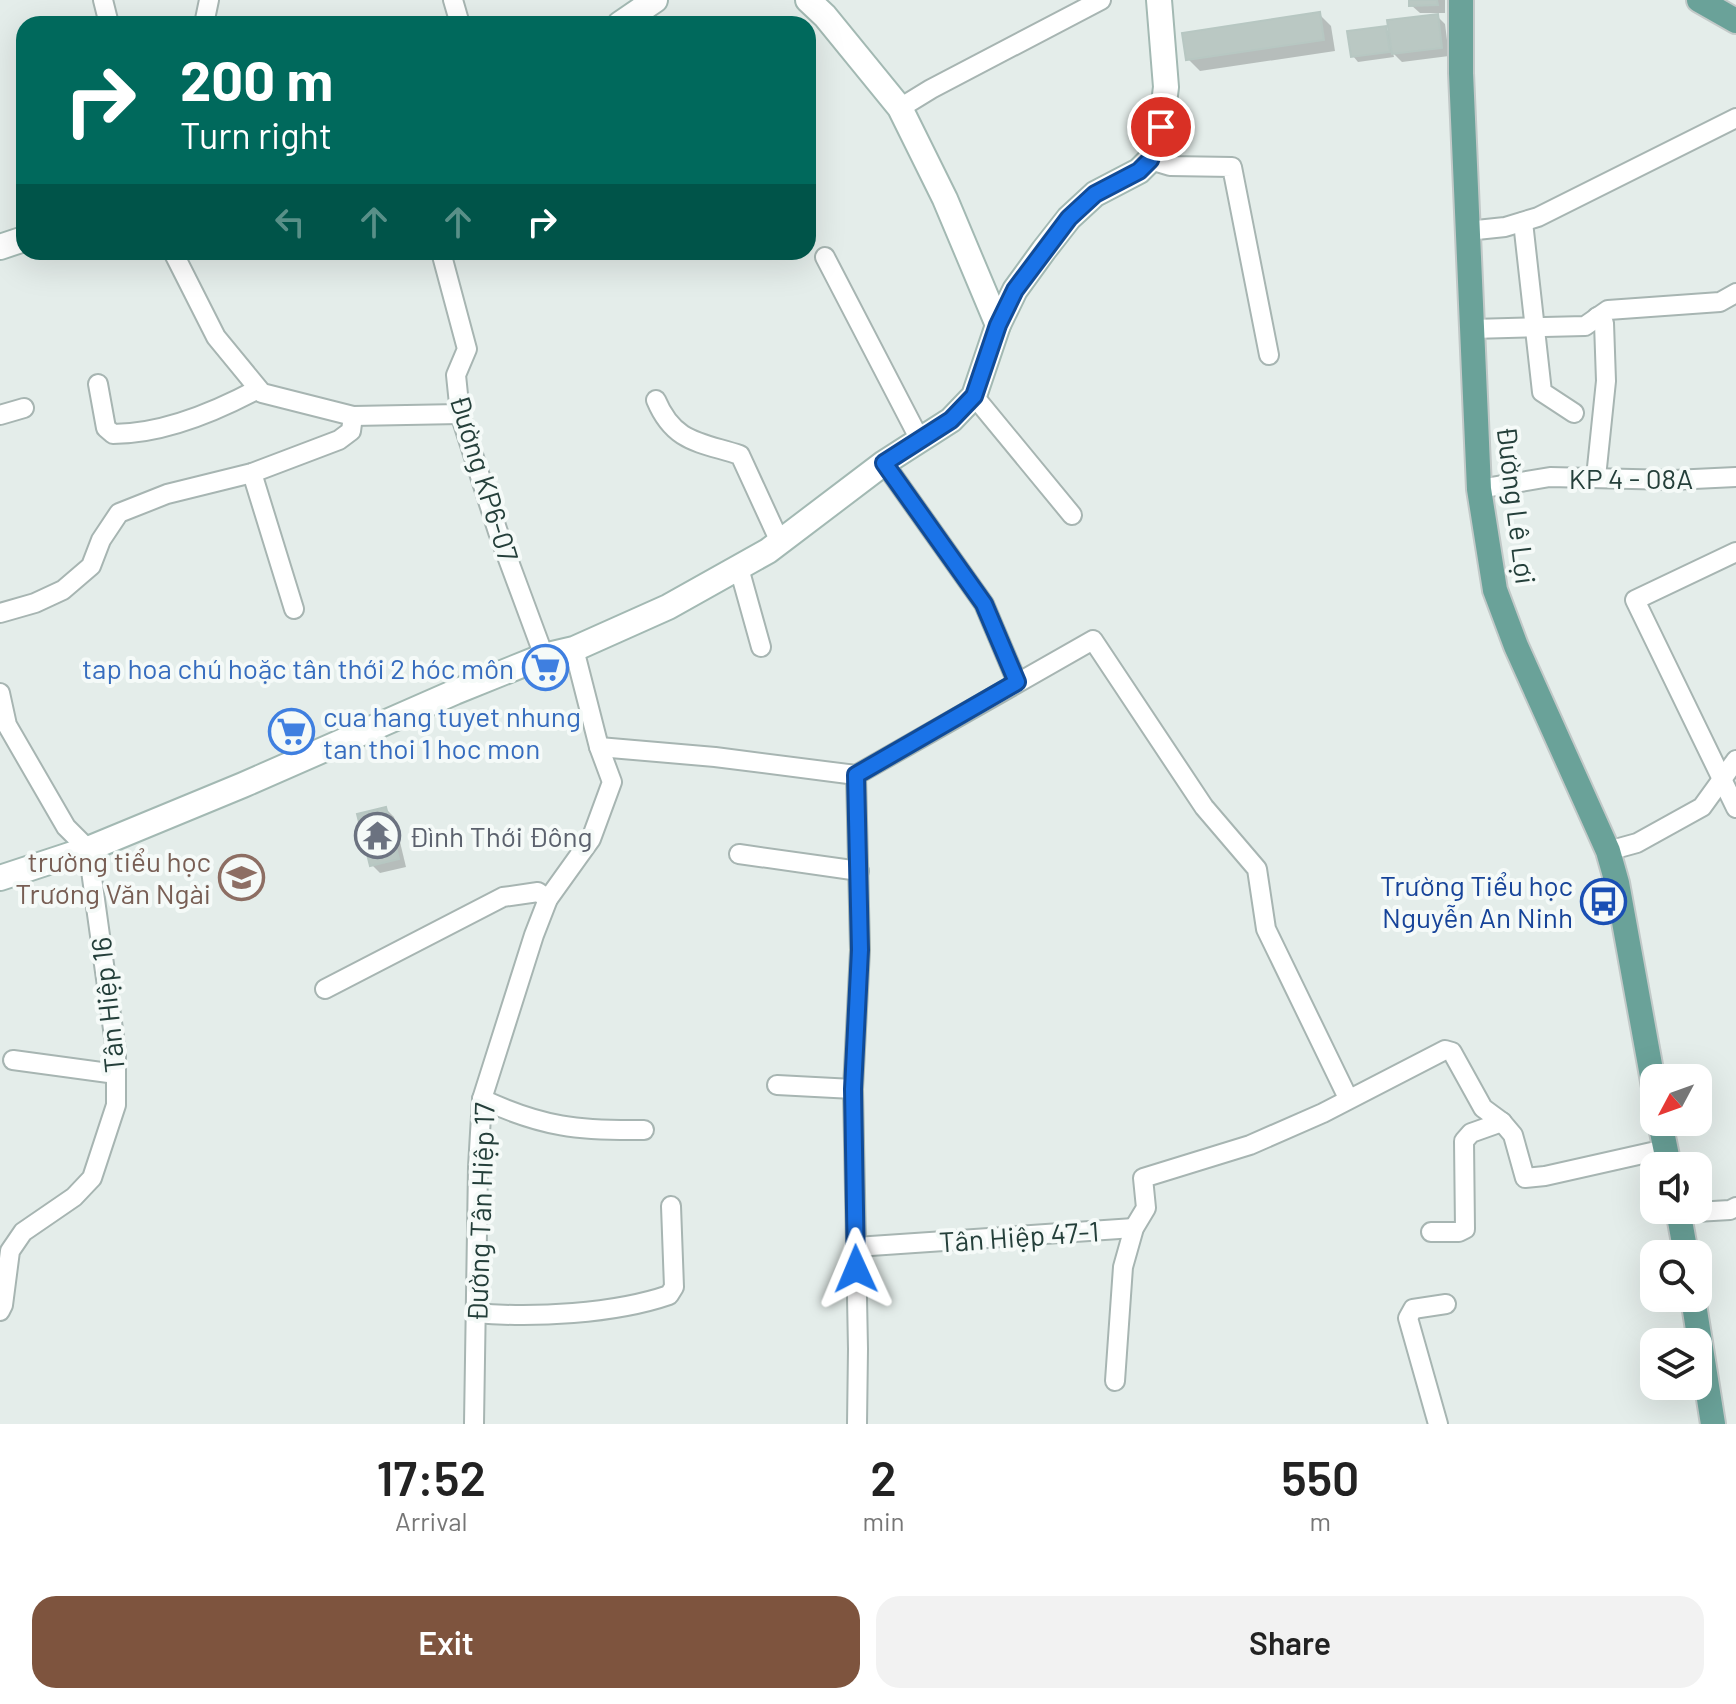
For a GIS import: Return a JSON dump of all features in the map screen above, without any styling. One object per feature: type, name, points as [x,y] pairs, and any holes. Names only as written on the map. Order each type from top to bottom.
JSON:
[{"type":"main road","name":"Đường Lê Lợi","points":[[1461,0],[1467,231],[1479,489],[1495,590],[1516,646],[1608,851],[1617,883],[1650,1064]]},
{"type":"main road","points":[[1699,0],[1736,21]]},
{"type":"main road","points":[[1695,1312],[1713,1424]]},
{"type":"street","points":[[632,16],[655,0]]},
{"type":"street","points":[[808,0],[825,16],[900,108],[945,199],[998,325]]},
{"type":"street","points":[[900,108],[1101,0]]},
{"type":"street","points":[[0,878],[88,849],[544,656],[574,649],[668,607],[780,542],[884,463],[951,420],[974,396],[998,325],[1015,290],[1069,218],[1095,194],[1139,171],[1150,160],[1161,127],[1166,87],[1159,0]]},
{"type":"street","points":[[1467,231],[1505,227],[1538,217],[1736,118]]},
{"type":"street","points":[[1150,160],[1170,166],[1232,167],[1269,355]]},
{"type":"street","points":[[1523,222],[1542,392],[1574,413]]},
{"type":"street","points":[[825,257],[920,440]]},
{"type":"street","points":[[177,260],[216,337],[262,393],[353,416],[460,414]]},
{"type":"street","name":"Đường KP6-07","points":[[443,260],[467,349],[456,375],[460,414],[498,532],[544,656]]},
{"type":"street","points":[[1472,329],[1585,326],[1608,310],[1720,302],[1736,293]]},
{"type":"street","points":[[1596,477],[1606,381],[1604,323],[1597,317]]},
{"type":"street","points":[[98,384],[106,428],[113,434],[135,434],[160,427],[222,406],[258,389]]},
{"type":"street","points":[[974,396],[1072,515]]},
{"type":"street","points":[[656,400],[664,419],[680,436],[740,455],[780,542]]},
{"type":"street","points":[[0,415],[24,408]]},
{"type":"street","points":[[0,613],[35,603],[63,590],[91,566],[101,540],[119,513],[167,494],[252,473],[339,440],[351,431],[353,416]]},
{"type":"street","points":[[884,463],[984,604],[1017,682]]},
{"type":"street","points":[[252,473],[294,609]]},
{"type":"street","name":"KP 4 - 08A","points":[[1479,489],[1550,477],[1673,480],[1736,477]]},
{"type":"street","points":[[1736,552],[1635,600],[1736,808]]},
{"type":"street","points":[[739,568],[761,647]]},
{"type":"street","points":[[599,747],[715,757],[856,775],[1093,640],[1204,807],[1257,869],[1266,929],[1348,1098]]},
{"type":"street","name":"Đường Tân Hiệp 17","points":[[474,1424],[482,1099],[548,899],[591,839],[612,782],[599,747],[574,649]]},
{"type":"street","points":[[0,693],[4,726],[66,827],[88,849]]},
{"type":"street","points":[[1608,851],[1637,843],[1702,807],[1736,760]]},
{"type":"street","points":[[856,775],[860,950],[853,1089],[857,1424]]},
{"type":"street","name":"Tân Hiệp 16","points":[[0,1311],[3,1305],[5,1252],[23,1232],[74,1197],[92,1178],[116,1105],[116,1051],[88,849]]},
{"type":"street","points":[[739,854],[859,871]]},
{"type":"street","points":[[325,989],[503,897],[538,892],[548,899]]},
{"type":"street","points":[[1115,1381],[1123,1267],[1134,1228],[1146,1208],[1143,1178],[1250,1145],[1323,1113],[1449,1050],[1483,1108],[1513,1135],[1523,1174],[1528,1178],[1640,1162]]},
{"type":"street","points":[[13,1060],[116,1074]]},
{"type":"street","points":[[777,1085],[853,1089]]},
{"type":"street","points":[[482,1099],[562,1127],[644,1130]]},
{"type":"street","points":[[1431,1232],[1459,1232],[1465,1229],[1464,1141],[1471,1133],[1502,1122]]},
{"type":"street","points":[[475,1313],[515,1317],[600,1309],[669,1295],[674,1287],[671,1206]]},
{"type":"street","points":[[1712,1211],[1736,1207]]},
{"type":"street","name":"Tân Hiệp 47-1","points":[[856,1247],[1134,1228]]},
{"type":"street","points":[[1438,1424],[1408,1318],[1413,1309],[1446,1304]]},
{"type":"building","points":[[1409,0],[1437,0],[1438,5],[1409,6]]},
{"type":"building","points":[[1320,12],[1324,40],[1186,60],[1182,33]]},
{"type":"building","points":[[1438,14],[1442,48],[1392,54],[1387,20]]},
{"type":"building","points":[[1386,26],[1390,52],[1351,57],[1347,31]]},
{"type":"building","name":"Đình Thới Đông","points":[[386,807],[399,859],[370,866],[357,814]]},
{"type":"place","name":"tap hoa chú hoặc tân thới 2 hóc môn","points":[[545,668]]},
{"type":"place","name":"cua hang tuyet nhung tan thoi 1 hoc mon","points":[[292,732]]},
{"type":"place","name":"Đình Thới Đông","points":[[378,836]]},
{"type":"place","name":"trường tiểu học Trương Văn Ngài","points":[[242,877]]},
{"type":"place","name":"Trường Tiểu học Nguyễn An Ninh","points":[[1604,901]]},
{"type":"route","points":[[856,1269],[853,1089],[860,950],[856,775],[1017,682],[984,604],[884,463],[951,420],[974,396],[998,325],[1015,290],[1069,218],[1095,194],[1139,171],[1150,160],[1161,127]]}]
